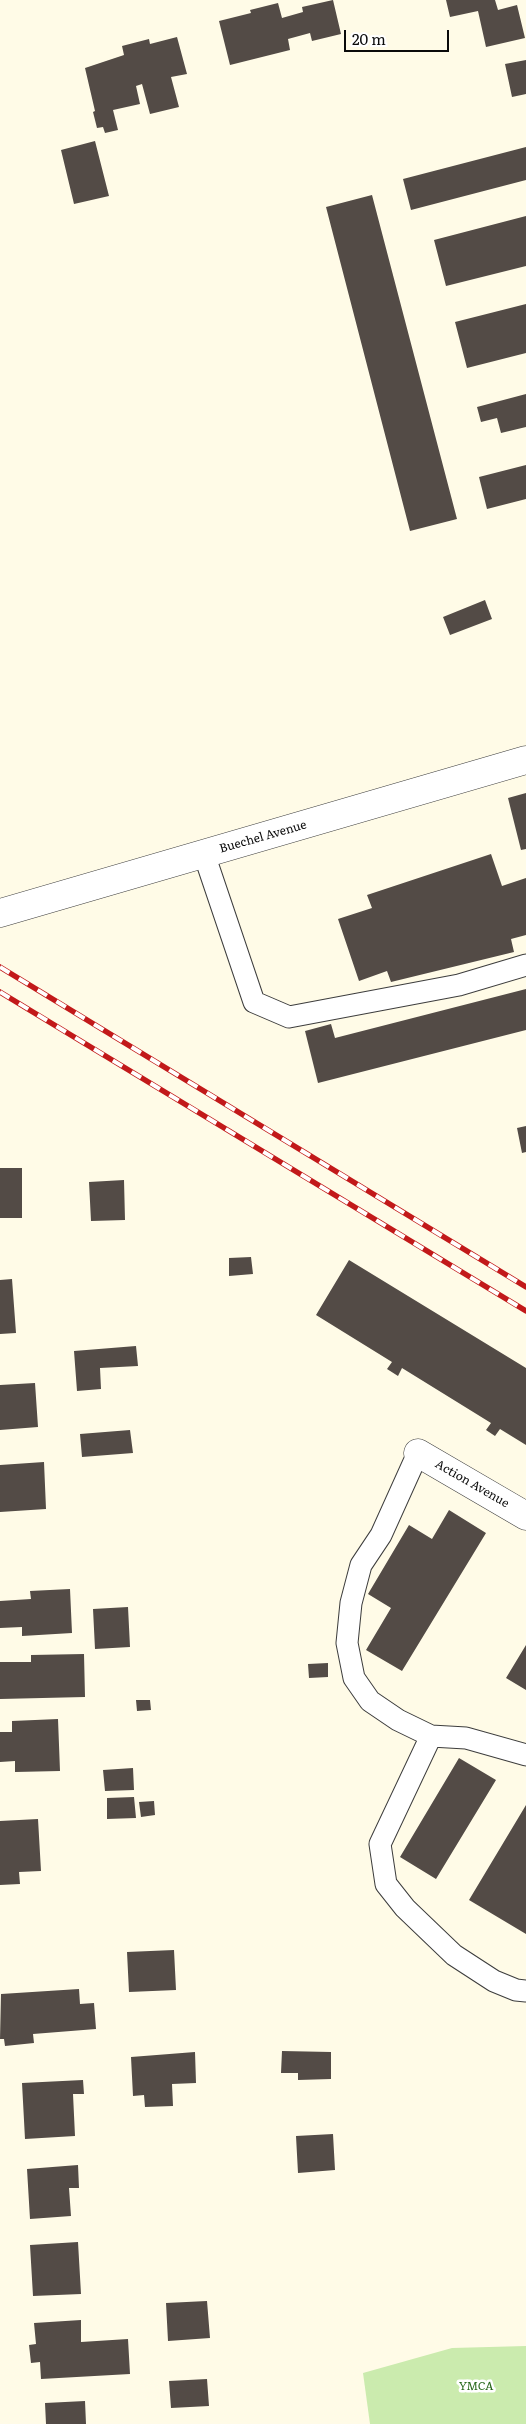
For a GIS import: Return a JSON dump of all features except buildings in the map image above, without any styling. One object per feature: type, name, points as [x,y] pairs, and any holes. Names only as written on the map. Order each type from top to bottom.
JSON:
[{"type":"street","name":"Buechel Avenue","points":[[0,913],[526,760]]},
{"type":"street","name":"Action Avenue","points":[[418,1453],[526,1516]]},
{"type":"lane","points":[[204,854],[254,1002],[290,1017],[460,985],[526,965]]},
{"type":"lane","points":[[418,1453],[381,1535],[361,1565],[351,1603],[347,1643],[354,1678],[370,1701],[398,1720],[431,1736],[466,1738],[526,1756]]},
{"type":"lane","points":[[431,1736],[380,1844],[386,1884],[405,1908],[454,1955],[494,1981],[516,1990],[526,1991]]},
{"type":"green space","name":"YMCA","points":[[526,2346],[526,2424],[370,2424],[363,2373],[452,2348]]},
{"type":"railway","points":[[0,967],[526,1287]]},
{"type":"railway","points":[[0,992],[526,1311]]}]
